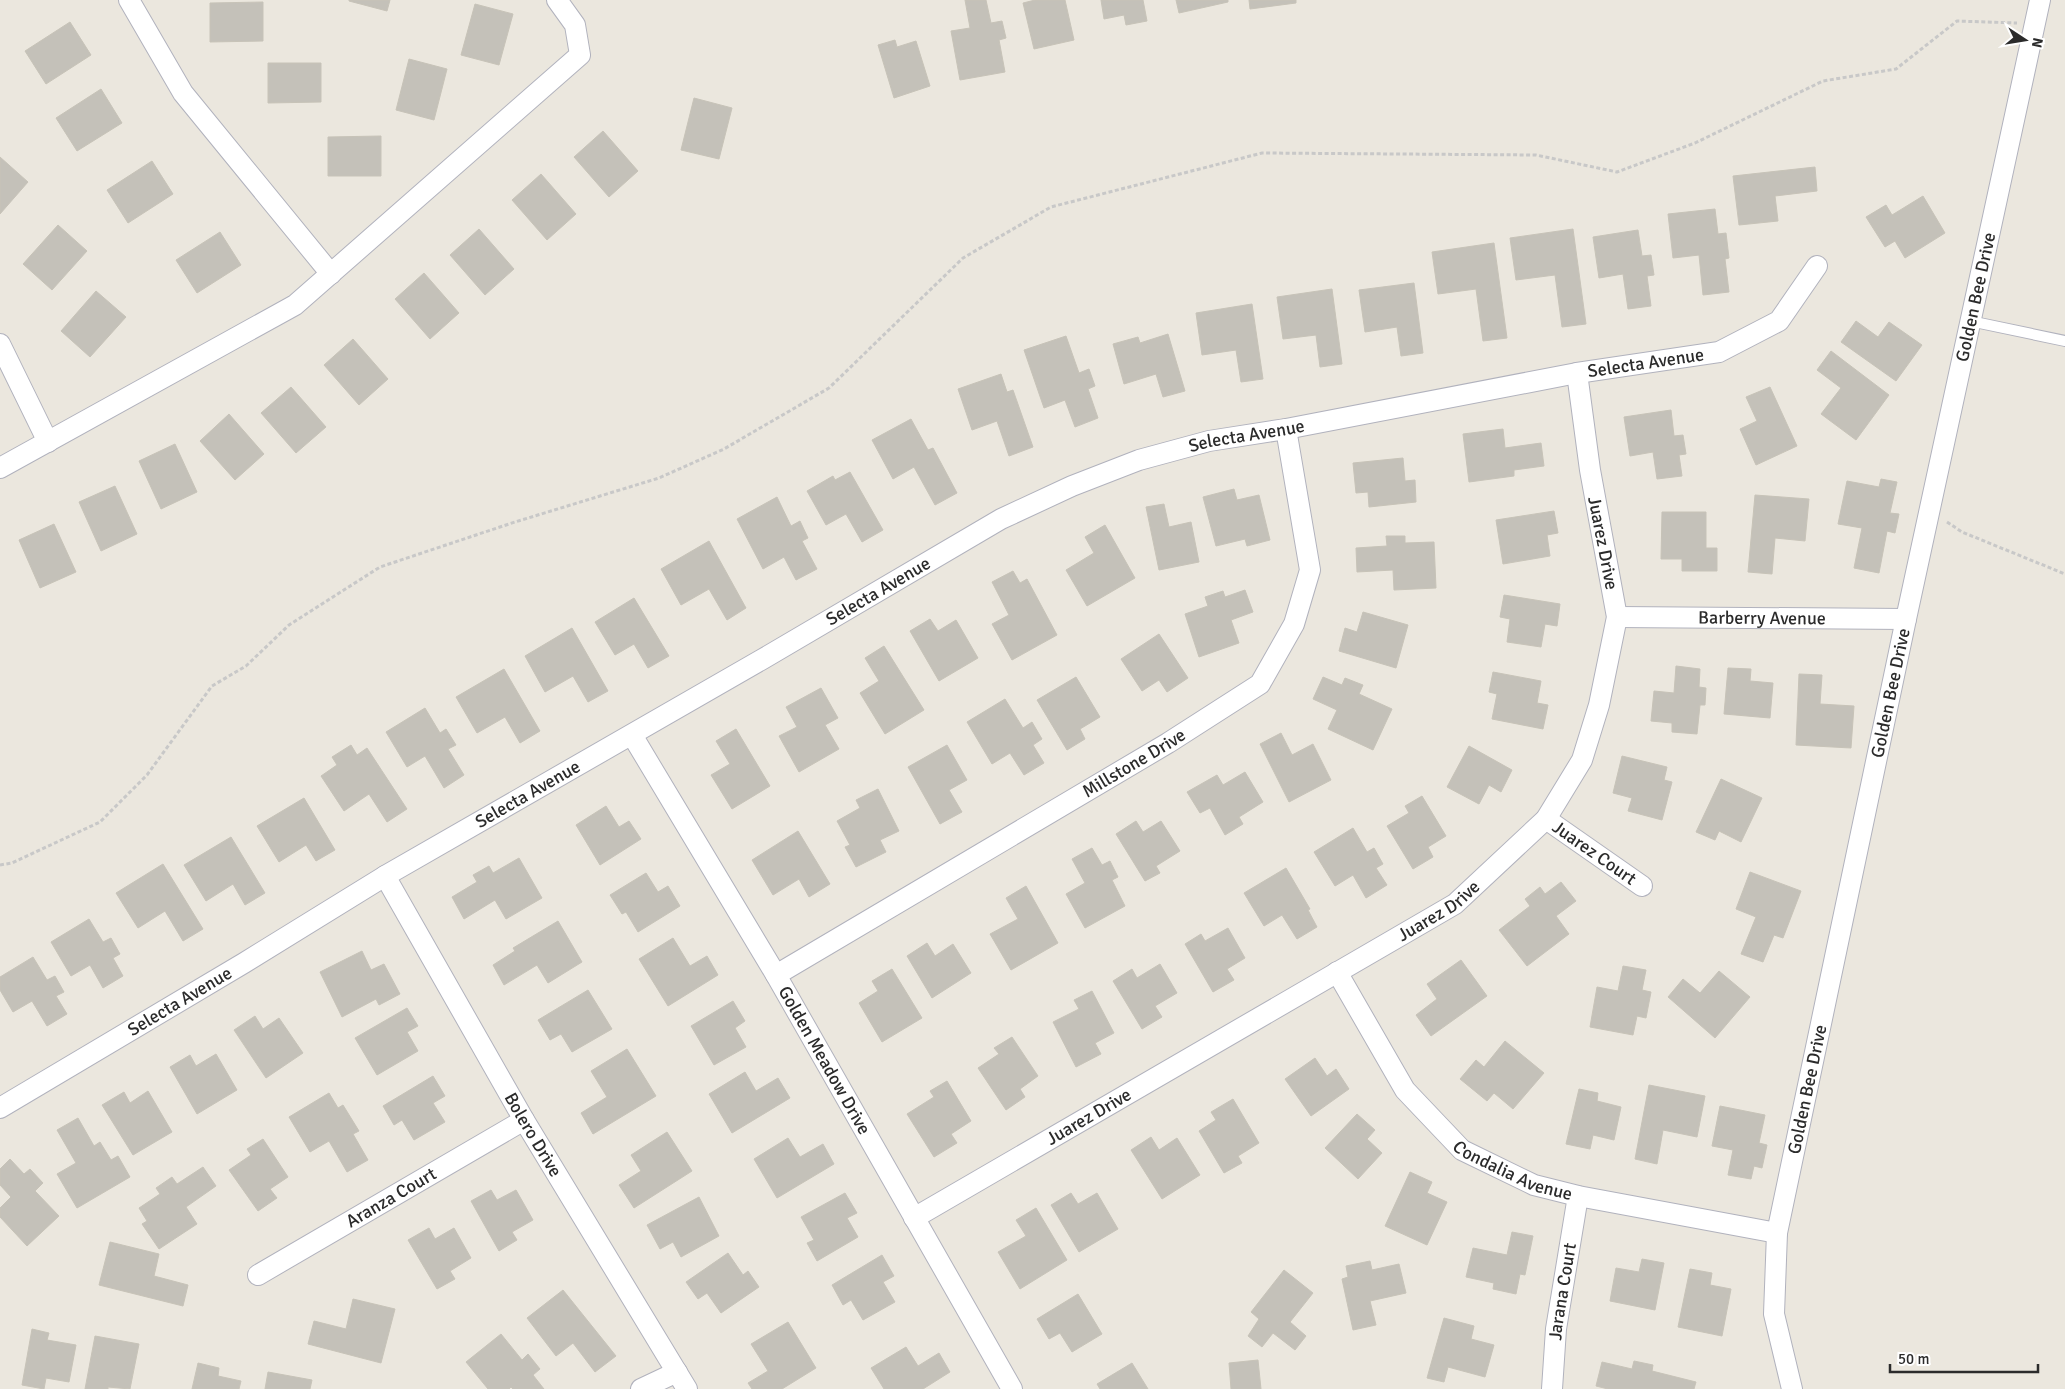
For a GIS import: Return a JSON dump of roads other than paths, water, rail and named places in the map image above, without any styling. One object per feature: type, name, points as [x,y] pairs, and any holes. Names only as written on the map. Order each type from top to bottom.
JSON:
[{"type":"street","points":[[129,0],[183,93],[331,274]]},
{"type":"street","points":[[0,468],[295,305],[580,56],[575,25],[556,0]]},
{"type":"street","name":"Golden Bee Drive","points":[[1792,1389],[1774,1314],[1777,1233],[1906,619],[2040,0]]},
{"type":"street","name":"Selecta Avenue","points":[[0,1108],[244,963],[385,876],[632,735],[1010,514],[1072,486],[1139,460],[1209,441],[1286,429],[1577,373],[1718,352],[1779,322],[1817,266]]},
{"type":"street","points":[[0,344],[48,442]]},
{"type":"street","name":"Juarez Drive","points":[[914,1218],[1455,904],[1546,819],[1582,760],[1599,705],[1617,617],[1590,470],[1577,373]]},
{"type":"street","name":"Millstone Drive","points":[[776,975],[1168,743],[1260,684],[1294,624],[1310,570],[1286,429]]},
{"type":"street","name":"Barberry Avenue","points":[[1617,617],[1906,619]]},
{"type":"street","name":"Golden Meadow Drive","points":[[632,735],[776,975],[1012,1389]]},
{"type":"street","name":"Juarez Court","points":[[1546,819],[1642,886]]},
{"type":"street","name":"Bolero Drive","points":[[385,876],[524,1120],[682,1381]]},
{"type":"street","name":"Condalia Avenue","points":[[1337,972],[1405,1090],[1462,1150],[1534,1185],[1578,1196],[1777,1233]]},
{"type":"street","name":"Aranza Court","points":[[258,1276],[524,1120]]},
{"type":"street","name":"Jarana Court","points":[[1552,1389],[1556,1329],[1578,1196]]},
{"type":"street","points":[[641,1389],[682,1381]]},
{"type":"lane","points":[[1970,321],[2065,341]]}]
